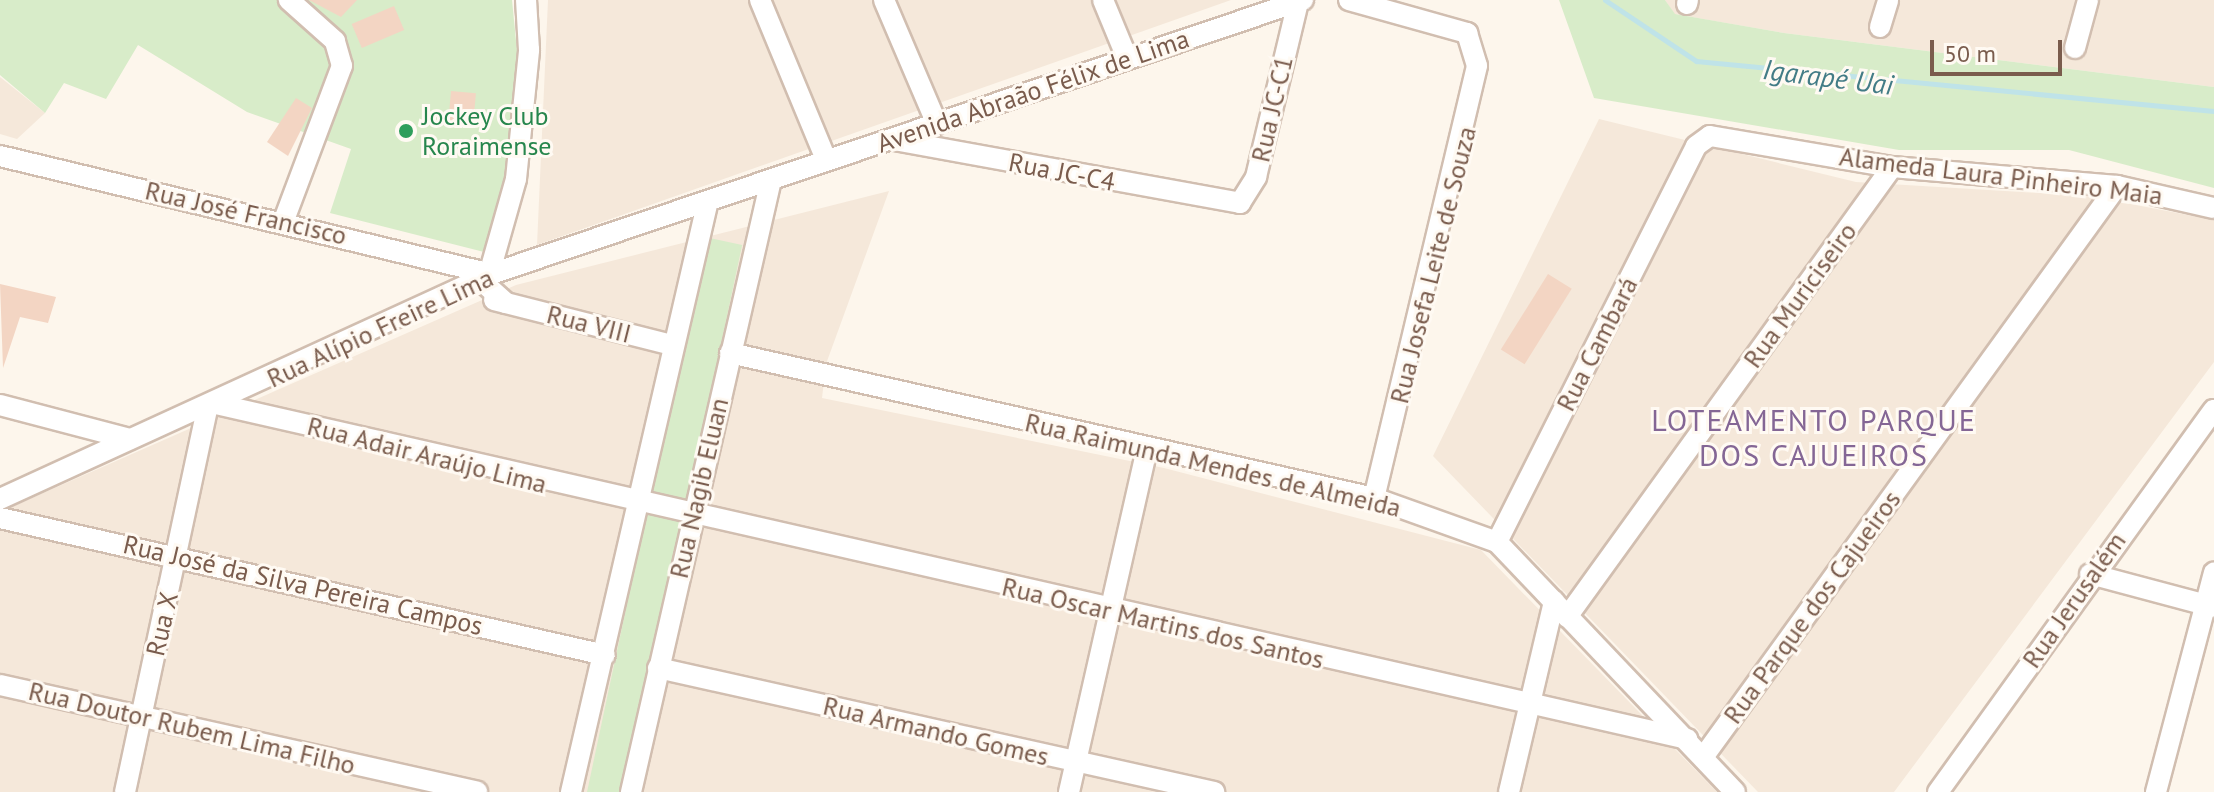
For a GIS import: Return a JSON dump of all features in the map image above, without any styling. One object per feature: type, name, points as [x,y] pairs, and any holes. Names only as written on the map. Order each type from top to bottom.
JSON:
[{"type":"street","points":[[284,220],[342,66],[335,41],[289,0]]},
{"type":"street","points":[[506,303],[488,290],[508,222],[526,105],[526,0]]},
{"type":"street","points":[[760,0],[826,159]]},
{"type":"street","points":[[884,0],[937,124]]},
{"type":"street","points":[[1103,0],[1127,58]]},
{"type":"street","name":"Rua Josefa Leite de Souza","points":[[1349,0],[1467,33],[1476,47],[1474,100],[1374,498]]},
{"type":"street","points":[[1880,27],[1888,0]]},
{"type":"street","points":[[2075,48],[2088,0]]},
{"type":"street","name":"Avenida Abraão Félix de Lima","points":[[770,184],[826,159],[1300,1]]},
{"type":"street","name":"Rua JC-C1","points":[[1232,205],[1249,194],[1256,177],[1300,1]]},
{"type":"street","name":"Alameda Laura Pinheiro Maia","points":[[1696,146],[1731,135],[1892,167],[2117,186],[2214,208]]},
{"type":"street","name":"Rua JC-C4","points":[[893,139],[1232,205]]},
{"type":"street","name":"Rua Cambará","points":[[1497,542],[1696,146]]},
{"type":"street","name":"Rua José Francisco","points":[[0,156],[284,220],[491,274]]},
{"type":"street","name":"Rua Muriciseiro","points":[[1561,609],[1892,167]]},
{"type":"street","name":"Rua Alípio Freire Lima","points":[[0,499],[462,292],[491,274],[770,184]]},
{"type":"street","name":"Rua Nagib Eluan","points":[[631,792],[770,184]]},
{"type":"street","name":"Rua Parque dos Cajueiros","points":[[1704,756],[2117,186]]},
{"type":"street","name":"Rua Nagib Eluan","points":[[571,792],[639,505],[672,345],[707,205]]},
{"type":"street","name":"Rua VIII","points":[[462,292],[672,345]]},
{"type":"street","name":"Rua Raimunda Mendes de Almeida","points":[[730,353],[1374,498],[1497,542],[1735,792]]},
{"type":"street","points":[[0,405],[130,439]]},
{"type":"street","name":"Rua Adair Araújo Lima","points":[[211,406],[639,505]]},
{"type":"street","name":"Rua X","points":[[125,792],[211,406]]},
{"type":"street","name":"Rua Jerusalém","points":[[1946,787],[2090,574],[2214,410]]},
{"type":"street","points":[[1069,792],[1147,449]]},
{"type":"street","name":"Rua Oscar Martins dos Santos","points":[[639,505],[1687,739]]},
{"type":"street","name":"Rua José da Silva Pereira Campos","points":[[0,518],[178,555],[605,655]]},
{"type":"street","points":[[2156,792],[2210,605],[2214,573]]},
{"type":"street","points":[[2090,574],[2210,605]]},
{"type":"street","points":[[1509,792],[1531,704],[1561,609]]},
{"type":"street","name":"Rua Armando Gomes","points":[[658,668],[1214,792]]},
{"type":"street","name":"Rua Doutor Rubem Lima Filho","points":[[0,685],[477,792]]},
{"type":"shaded area","points":[[548,0],[1231,0],[537,245]]},
{"type":"shaded area","points":[[1665,0],[2214,0],[2214,87],[1784,33],[1674,14]]},
{"type":"shaded area","points":[[0,77],[45,113],[17,139],[0,134]]},
{"type":"shaded area","name":"LOTEAMENTO PARQUE DOS CAJUEIROS","points":[[1599,119],[1856,182],[2089,196],[2214,220],[2214,362],[1894,792],[1758,792],[1433,456]]},
{"type":"shaded area","points":[[889,191],[826,364],[822,398],[1164,468],[1481,550],[1717,792],[0,792],[0,512],[516,285]]},
{"type":"green space","name":"Jockey Club Roraimense","points":[[0,0],[512,0],[519,71],[504,201],[488,253],[330,213],[351,149],[247,112],[138,45],[106,99],[64,83],[45,113],[0,75]]},
{"type":"green space","points":[[1559,0],[1665,0],[1675,14],[1784,33],[2214,87],[2214,188],[2069,150],[1899,150],[1594,98]]},
{"type":"green space","points":[[705,237],[742,245],[626,792],[587,792]]},
{"type":"building","points":[[309,0],[357,0],[341,17]]},
{"type":"building","points":[[394,6],[404,30],[362,48],[352,24]]},
{"type":"building","points":[[451,91],[476,93],[473,127],[448,125]]},
{"type":"building","points":[[296,98],[312,108],[288,156],[267,142]]},
{"type":"building","points":[[1548,274],[1572,289],[1525,364],[1501,349]]},
{"type":"building","points":[[0,284],[56,297],[48,323],[20,317],[3,368]]},
{"type":"waterway","name":"Igarapé Uai","points":[[1605,0],[1696,61],[2214,111]]},
{"type":"place","name":"Jockey Club Roraimense","points":[[406,131]]},
{"type":"district","name":"LOTEAMENTO PARQUE DOS CAJUEIROS","points":[[1814,437]]}]
